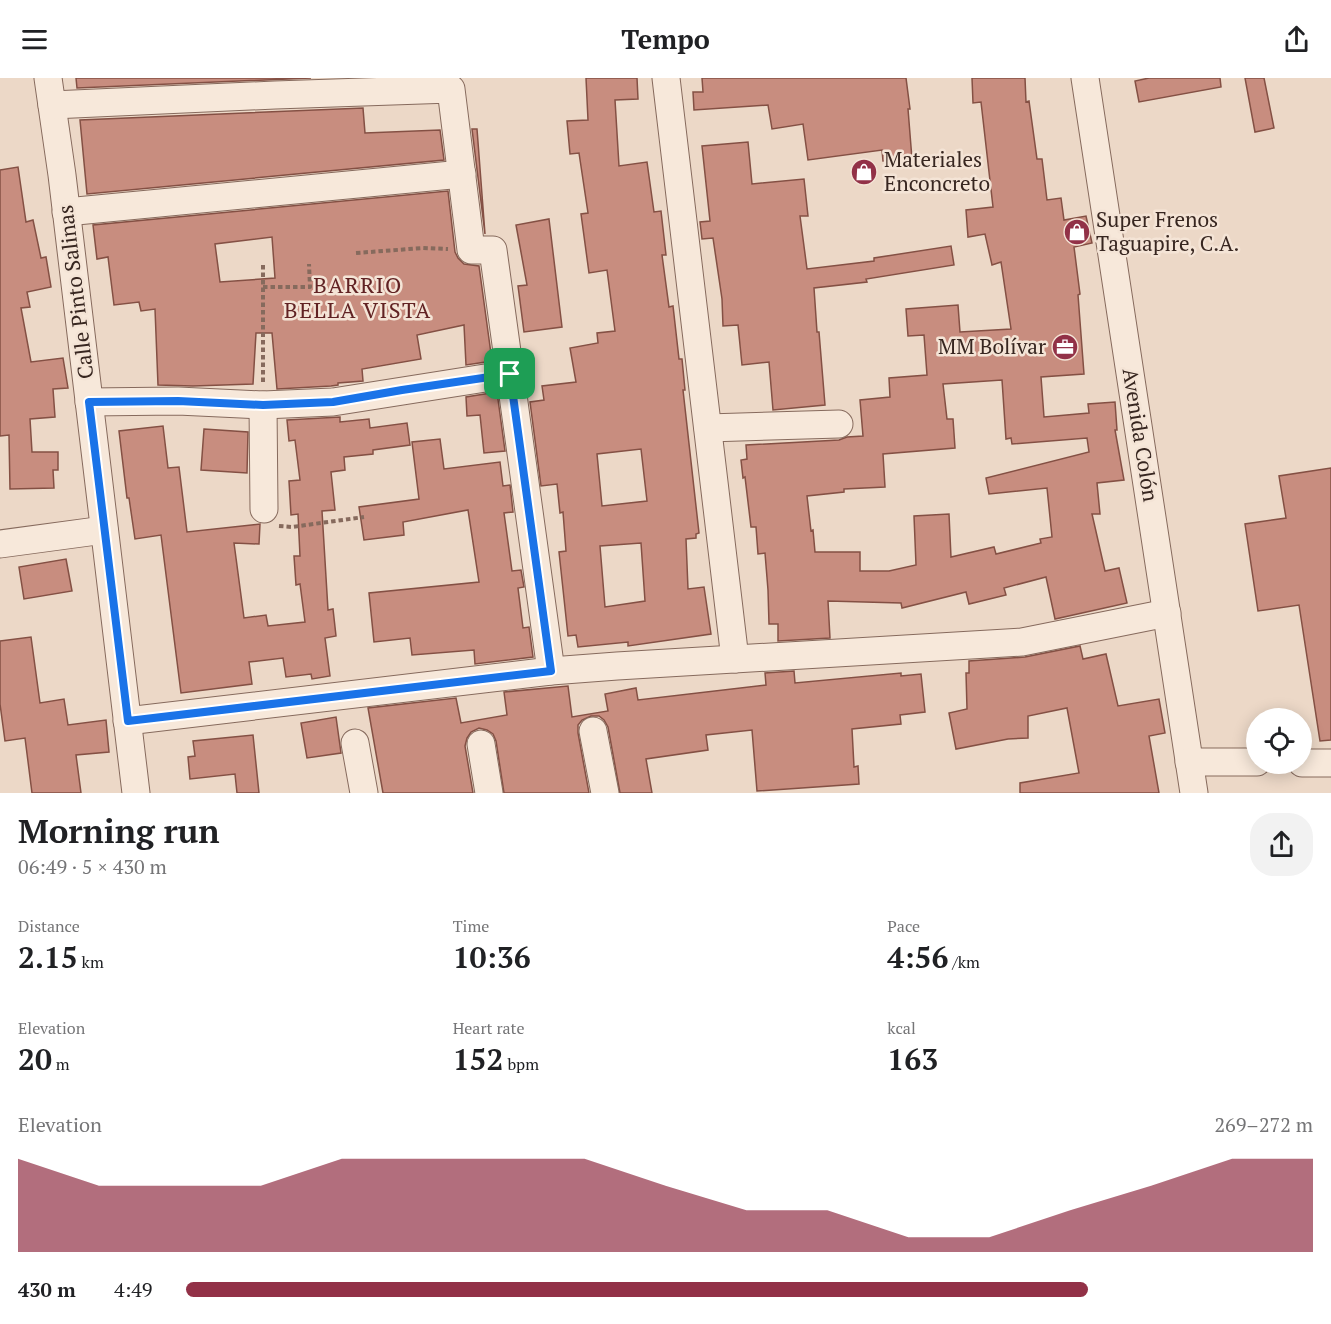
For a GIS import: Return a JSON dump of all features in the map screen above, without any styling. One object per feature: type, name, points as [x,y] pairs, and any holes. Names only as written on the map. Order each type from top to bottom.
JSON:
[{"type":"street","name":"Calle Pinto Salinas","points":[[48,78],[136,793]]},
{"type":"street","points":[[666,78],[735,659]]},
{"type":"street","name":"Avenida Colón","points":[[1085,78],[1194,793]]},
{"type":"street","points":[[52,105],[451,88],[471,250],[493,250],[551,671]]},
{"type":"street","points":[[66,212],[462,174]]},
{"type":"street","points":[[89,402],[178,401],[263,405],[333,402],[510,374]]},
{"type":"street","points":[[263,405],[264,509]]},
{"type":"street","points":[[708,428],[839,424]]},
{"type":"street","points":[[0,544],[104,530]]},
{"type":"street","points":[[128,721],[551,671],[1022,642],[1167,613]]},
{"type":"street","points":[[593,731],[605,793]]},
{"type":"street","points":[[355,742],[364,793]]},
{"type":"street","points":[[481,744],[489,793]]},
{"type":"street","points":[[1189,762],[1246,762]]},
{"type":"street","points":[[1312,763],[1331,763]]},
{"type":"path","points":[[356,253],[423,248],[471,250]]},
{"type":"path","points":[[263,287],[310,287],[309,264]]},
{"type":"path","points":[[263,265],[263,405]]},
{"type":"path","points":[[264,509],[265,517],[277,526],[292,527],[364,517]]},
{"type":"building","points":[[76,78],[311,78],[77,88]]},
{"type":"building","points":[[586,78],[637,78],[638,99],[615,100],[619,166],[647,162],[654,212],[661,211],[666,255],[662,255],[669,307],[673,306],[679,359],[682,359],[685,390],[683,390],[699,533],[696,534],[696,538],[686,539],[688,589],[704,587],[711,634],[628,646],[628,642],[578,647],[576,635],[568,636],[559,552],[566,551],[563,512],[560,513],[557,484],[541,486],[530,402],[544,400],[542,386],[576,382],[570,348],[598,343],[597,333],[615,331],[607,270],[589,273],[581,214],[588,213],[579,153],[570,154],[567,121],[588,120]],"holes":[[[641,449],[647,501],[602,506],[597,454]],[[641,543],[645,601],[605,607],[600,546]]]},
{"type":"building","points":[[702,78],[906,78],[912,159],[883,161],[882,150],[808,160],[803,124],[772,129],[768,105],[694,110],[693,92],[703,92]]},
{"type":"building","points":[[972,78],[1025,78],[1026,102],[1029,101],[1037,159],[1042,159],[1047,200],[1061,198],[1064,220],[1086,216],[1092,243],[1074,247],[1080,294],[1078,295],[1084,374],[1041,377],[1044,417],[1089,413],[1088,404],[1115,402],[1117,430],[1115,430],[1124,480],[1097,483],[1100,514],[1092,514],[1105,571],[1119,568],[1127,603],[1055,619],[1046,577],[1004,588],[1006,595],[969,604],[966,592],[902,608],[901,603],[828,601],[830,638],[778,641],[778,624],[769,624],[765,553],[758,554],[756,527],[751,527],[745,477],[743,478],[741,460],[747,459],[746,445],[839,440],[863,436],[860,400],[890,397],[889,378],[927,375],[924,335],[908,336],[906,309],[958,305],[960,332],[1011,329],[1001,262],[992,265],[985,234],[968,237],[966,210],[993,207],[981,102],[973,103]],"holes":[[[1002,380],[1006,439],[1011,438],[1012,444],[1087,438],[1089,452],[986,478],[989,494],[1047,488],[1052,537],[1040,539],[1041,543],[996,554],[994,547],[951,557],[949,514],[914,516],[916,565],[889,571],[860,571],[860,552],[815,552],[807,496],[844,492],[844,489],[885,487],[883,454],[955,448],[953,419],[947,419],[943,384]]]},
{"type":"building","points":[[1149,78],[1220,78],[1221,87],[1139,102],[1135,81]]},
{"type":"building","points":[[1245,78],[1264,78],[1274,128],[1255,132]]},
{"type":"building","points":[[363,108],[365,133],[440,130],[444,160],[87,194],[80,120]]},
{"type":"building","points":[[472,129],[477,129],[485,234]]},
{"type":"building","points":[[748,142],[752,184],[804,179],[808,216],[800,216],[807,269],[874,261],[874,258],[951,246],[954,265],[866,279],[867,282],[814,288],[825,405],[773,410],[769,362],[742,365],[738,325],[723,326],[722,299],[713,238],[702,239],[700,222],[710,221],[702,146]]},
{"type":"building","points":[[18,167],[26,222],[33,220],[41,258],[46,257],[51,287],[27,292],[30,307],[21,308],[31,362],[63,358],[68,388],[53,389],[55,417],[30,419],[32,452],[58,452],[58,470],[53,470],[54,488],[10,489],[9,435],[0,436],[0,170]]},
{"type":"building","points":[[448,191],[455,252],[464,264],[479,266],[492,361],[466,365],[464,325],[417,335],[421,359],[362,369],[363,381],[338,383],[338,385],[331,386],[277,389],[272,333],[256,333],[253,384],[158,385],[155,309],[141,311],[139,302],[114,305],[108,257],[97,259],[93,225]],"holes":[[[272,237],[275,278],[220,282],[215,244]]]},
{"type":"building","points":[[549,219],[562,327],[524,332],[518,286],[527,285],[516,225]]},
{"type":"building","points":[[497,392],[505,451],[484,453],[480,415],[467,416],[466,397]]},
{"type":"building","points":[[340,417],[340,422],[369,419],[370,428],[407,423],[410,445],[373,450],[373,454],[344,457],[345,470],[331,472],[335,510],[322,511],[328,610],[333,609],[336,636],[325,638],[330,676],[312,679],[311,674],[286,677],[283,658],[249,662],[252,684],[181,693],[161,535],[135,539],[129,498],[127,498],[119,431],[163,426],[168,468],[179,467],[187,532],[260,524],[259,544],[234,543],[244,618],[266,615],[268,626],[305,622],[300,584],[296,585],[294,556],[300,556],[298,514],[291,515],[289,481],[300,480],[295,440],[289,441],[287,420]]},
{"type":"building","points":[[204,429],[248,432],[247,473],[201,470]]},
{"type":"building","points":[[440,439],[444,469],[500,462],[503,486],[510,485],[513,512],[504,513],[512,571],[521,570],[524,587],[518,588],[523,628],[529,627],[533,657],[475,664],[474,650],[412,655],[410,638],[374,642],[369,593],[479,582],[468,510],[403,522],[404,535],[364,540],[359,507],[419,499],[412,442]]},
{"type":"building","points":[[1331,468],[1331,740],[1320,741],[1299,605],[1258,611],[1245,524],[1286,518],[1279,476]]},
{"type":"building","points":[[66,559],[72,591],[24,599],[19,567]]},
{"type":"building","points":[[31,637],[40,703],[64,699],[68,725],[106,720],[109,752],[76,755],[81,793],[32,793],[25,738],[5,741],[0,704],[0,641]]},
{"type":"building","points":[[1080,646],[1083,659],[1106,654],[1118,706],[1159,699],[1165,733],[1149,736],[1159,793],[1020,793],[1020,783],[1079,773],[1067,708],[1028,716],[1028,738],[1008,739],[956,749],[949,713],[967,709],[966,673],[969,673],[969,661],[1025,657]]},
{"type":"building","points":[[794,671],[795,683],[901,673],[901,676],[921,674],[925,712],[900,715],[901,724],[852,729],[854,767],[858,766],[859,784],[757,791],[752,730],[706,735],[708,750],[646,759],[652,793],[620,793],[608,727],[599,716],[591,716],[582,720],[578,725],[589,793],[504,793],[496,741],[493,734],[479,728],[471,732],[465,746],[473,793],[383,793],[368,708],[456,698],[461,723],[507,715],[504,692],[568,686],[572,717],[608,711],[605,694],[636,688],[638,700],[766,685],[765,673]]},
{"type":"building","points":[[336,717],[341,753],[307,758],[301,723]]},
{"type":"building","points":[[253,735],[259,793],[237,793],[235,774],[190,779],[188,757],[195,756],[193,741]]},
{"type":"place","name":"Materiales Enconcreto","points":[[864,172]]},
{"type":"place","name":"Super Frenos Taguapire, C.A.","points":[[1077,232]]},
{"type":"place","name":"MM Bolívar","points":[[1065,347]]},
{"type":"district","name":"BARRIO BELLA VISTA","points":[[358,298]]},
{"type":"route","points":[[510,374],[551,671],[128,721],[89,402],[178,401],[263,405],[333,402],[510,374]]}]
